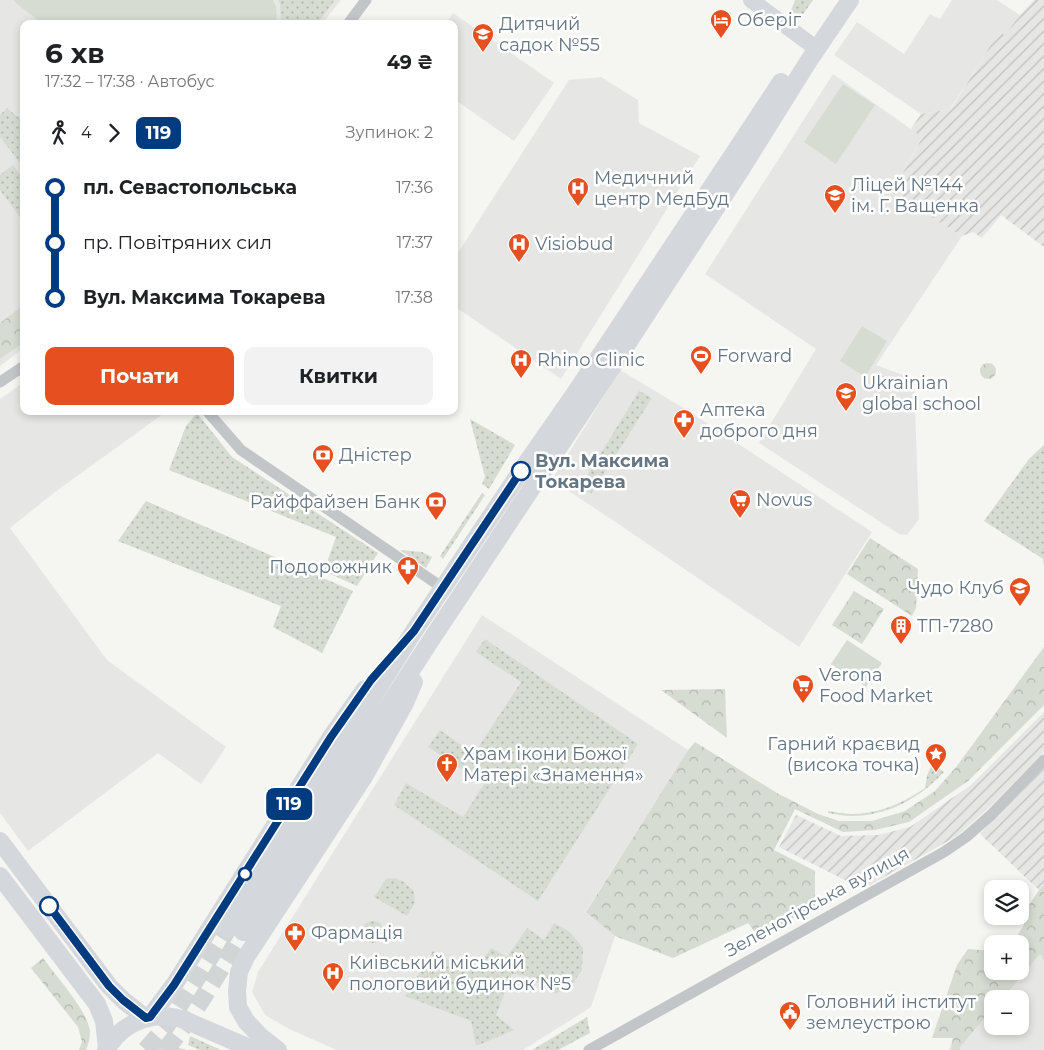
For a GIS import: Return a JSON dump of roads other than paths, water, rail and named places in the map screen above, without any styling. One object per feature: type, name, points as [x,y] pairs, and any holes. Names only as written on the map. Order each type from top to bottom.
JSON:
[{"type":"main road","points":[[836,0],[812,46],[629,342],[430,643],[236,931],[414,631],[523,468],[812,46],[850,0]]},
{"type":"main road","points":[[148,1017],[174,985],[336,730],[371,680],[414,631]]},
{"type":"main road","points":[[278,1050],[246,1022],[238,1008],[239,972],[246,956],[365,775],[406,703],[430,643]]},
{"type":"main road","points":[[0,840],[109,986],[123,1000],[148,1017]]},
{"type":"main road","points":[[0,876],[97,1004],[104,1021],[107,1049]]},
{"type":"main road","points":[[107,1049],[125,1028],[148,1017],[165,1016],[180,1018],[254,1050]]},
{"type":"street","points":[[351,20],[366,0]]},
{"type":"street","points":[[751,0],[812,46]]},
{"type":"street","points":[[0,382],[20,369]]},
{"type":"street","points":[[211,415],[240,450],[443,588]]},
{"type":"street","name":"Зеленогірська вулиця","points":[[589,1050],[944,852],[966,837],[991,815],[1044,760]]},
{"type":"tunnel","points":[[146,1050],[165,1028],[228,929]]},
{"type":"tunnel","points":[[165,1050],[197,1008],[243,932]]},
{"type":"place","name":"Оберіг","points":[[721,39]]},
{"type":"place","name":"Дитячий садок №55","points":[[483,53]]},
{"type":"place","name":"Медичний центр МедБуд","points":[[578,207]]},
{"type":"place","name":"Ліцей №144 ім. Г. Ващенка","points":[[835,214]]},
{"type":"place","name":"Visiobud","points":[[519,263]]},
{"type":"place","name":"Forward","points":[[701,375]]},
{"type":"place","name":"Rhino Clinic","points":[[521,379]]},
{"type":"place","name":"Ukrainian global school","points":[[846,412]]},
{"type":"place","name":"Аптека доброго дня","points":[[684,439]]},
{"type":"place","name":"Вул. Максима Токарева","points":[[521,471]]},
{"type":"place","name":"Дністер","points":[[323,474]]},
{"type":"place","name":"Novus","points":[[740,519]]},
{"type":"place","name":"Райффайзен Банк","points":[[436,521]]},
{"type":"place","name":"Подорожник","points":[[408,586]]},
{"type":"place","name":"Чудо Клуб","points":[[1020,607]]},
{"type":"place","name":"ТП-7280","points":[[901,645]]},
{"type":"place","name":"Verona Food Market","points":[[803,704]]},
{"type":"place","name":"Гарний краєвид (висока точка)","points":[[936,773]]},
{"type":"place","name":"Храм ікони Божої Матері «Знамення»","points":[[447,783]]},
{"type":"place","name":"Фармація","points":[[295,952]]},
{"type":"place","name":"Киівський міський пологовий будинок №5","points":[[333,992]]},
{"type":"place","name":"Головний інститут землеустрою","points":[[790,1031]]}]
